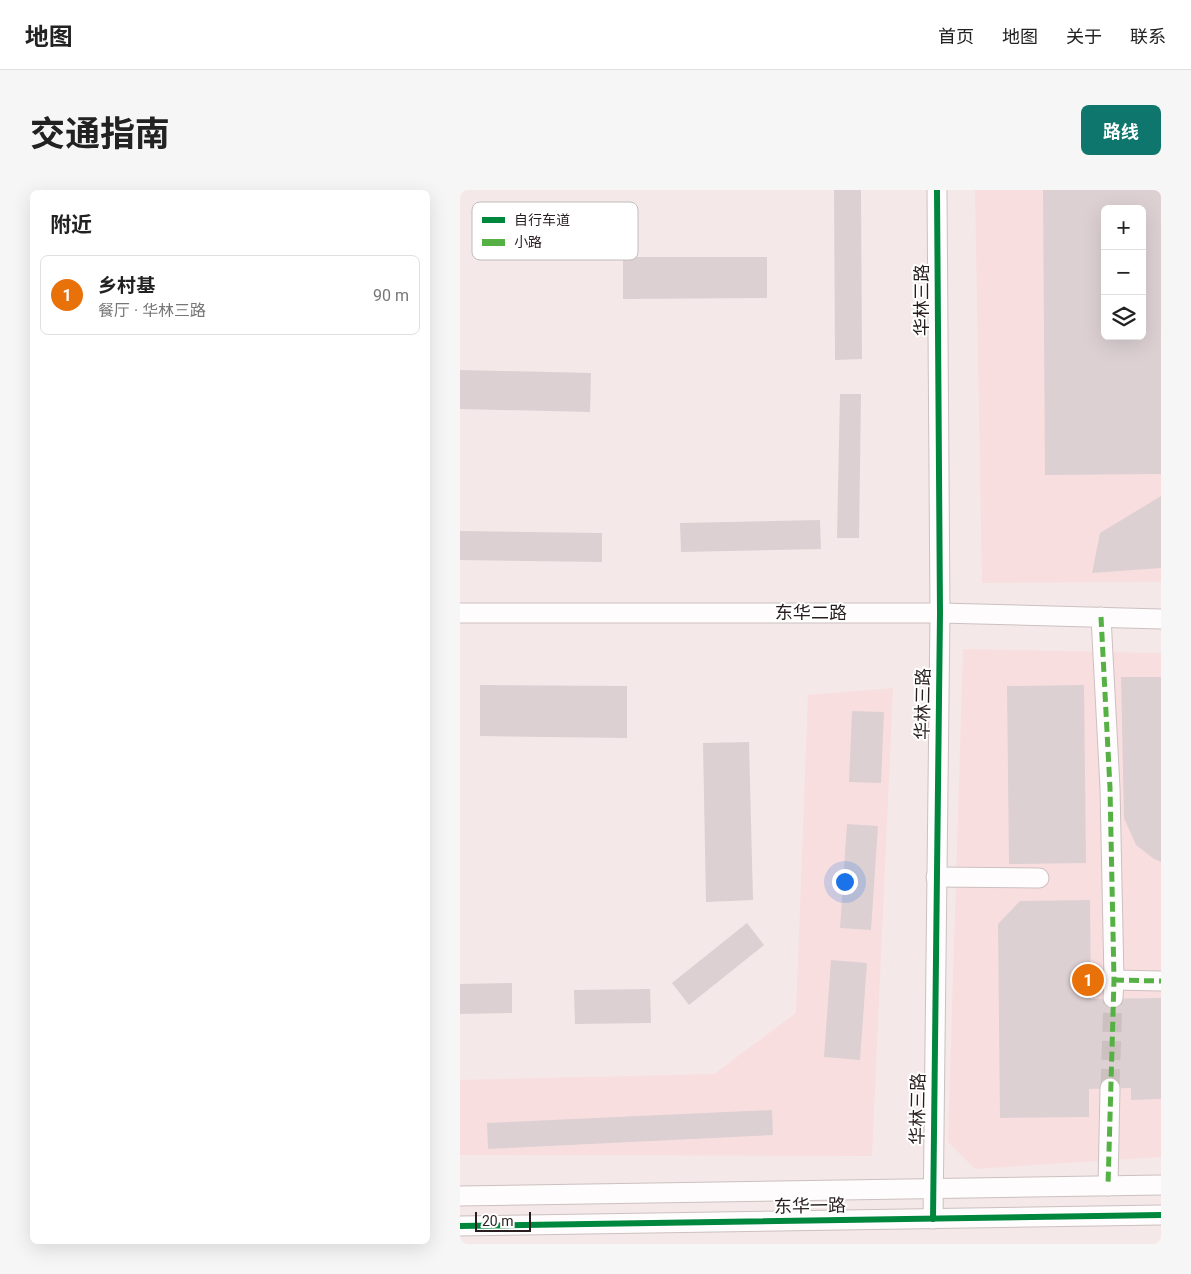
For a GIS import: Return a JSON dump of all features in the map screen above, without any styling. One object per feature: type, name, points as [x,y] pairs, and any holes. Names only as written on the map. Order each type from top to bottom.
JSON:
[{"type":"street","name":"华林三路","points":[[933,1219],[940,613],[937,190]]},
{"type":"street","name":"东华二路","points":[[460,613],[940,613],[1161,619]]},
{"type":"street","points":[[1101,617],[1110,788],[1114,989],[1161,981]]},
{"type":"street","points":[[936,877],[1039,878]]},
{"type":"street","points":[[1108,1186],[1110,1088]]},
{"type":"street","name":"东华一路","points":[[460,1196],[1161,1185]]},
{"type":"street","name":"东华一路","points":[[460,1226],[1161,1215]]},
{"type":"shaded area","points":[[975,190],[1161,190],[1161,582],[982,583]]},
{"type":"shaded area","points":[[963,649],[1161,653],[1161,1157],[975,1169],[948,1142]]},
{"type":"shaded area","points":[[893,688],[872,1156],[460,1155],[460,1080],[714,1074],[796,1013],[808,695]]},
{"type":"building","points":[[834,190],[861,190],[862,359],[835,360]]},
{"type":"building","points":[[1043,190],[1161,190],[1161,474],[1045,475]]},
{"type":"building","points":[[638,257],[767,257],[767,298],[623,299],[623,260],[638,260]]},
{"type":"building","points":[[460,370],[591,373],[590,412],[460,409]]},
{"type":"building","points":[[840,394],[861,394],[859,538],[837,538]]},
{"type":"building","points":[[1161,496],[1161,568],[1092,573],[1100,533]]},
{"type":"building","points":[[820,520],[821,549],[681,552],[680,523]]},
{"type":"building","points":[[460,531],[602,533],[602,562],[460,560]]},
{"type":"building","points":[[1121,677],[1161,677],[1161,862],[1136,845],[1124,818]]},
{"type":"building","points":[[480,685],[627,686],[627,738],[480,736]]},
{"type":"building","points":[[1084,685],[1086,863],[1009,864],[1007,686]]},
{"type":"building","points":[[852,711],[884,712],[881,783],[849,782]]},
{"type":"building","points":[[749,742],[753,900],[706,902],[703,743]]},
{"type":"building","points":[[847,824],[878,826],[871,930],[840,928]]},
{"type":"building","points":[[1090,900],[1091,999],[1161,998],[1161,1099],[1131,1100],[1131,1088],[1089,1089],[1089,1117],[1000,1118],[998,924],[1020,901]]},
{"type":"building","points":[[747,923],[764,945],[689,1005],[672,983]]},
{"type":"building","points":[[831,960],[867,963],[860,1060],[824,1057]]},
{"type":"building","points":[[512,983],[512,1013],[460,1014],[460,984]]},
{"type":"building","points":[[650,989],[651,1023],[575,1024],[574,990]]},
{"type":"building","points":[[772,1110],[773,1135],[488,1149],[487,1123]]},
{"type":"tunnel","points":[[1110,1088],[1113,998]]},
{"type":"marked path","points":[[1101,617],[1110,788],[1114,980],[1108,1186]]},
{"type":"marked path","points":[[1114,980],[1161,981]]},
{"type":"cycle path","points":[[933,1219],[940,613],[937,190]]},
{"type":"cycle path","points":[[460,1226],[1161,1215]]},
{"type":"place","name":"乡村基","points":[[1088,980]]}]
